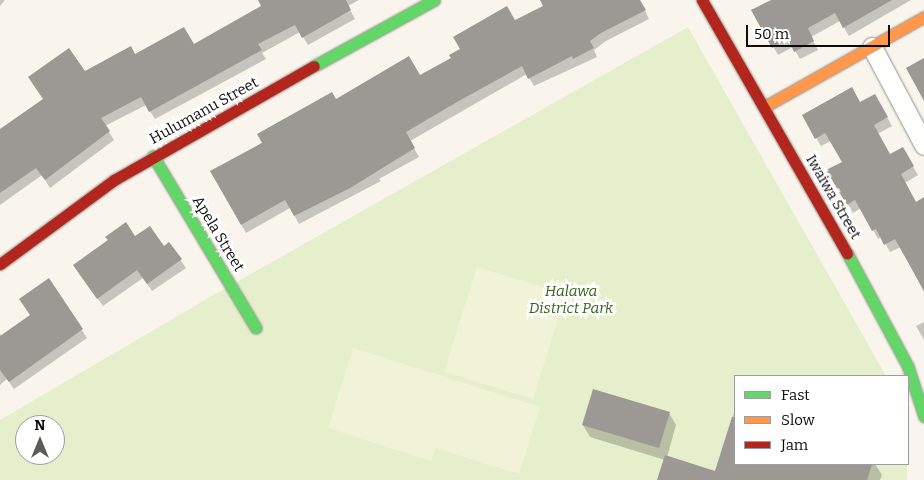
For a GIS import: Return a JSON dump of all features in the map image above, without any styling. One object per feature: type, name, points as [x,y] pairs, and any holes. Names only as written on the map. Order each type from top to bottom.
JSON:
[{"type":"street","name":"Hulumanu Street","points":[[0,264],[114,180],[153,156],[434,0]]},
{"type":"street","name":"Iwaiwa Street","points":[[702,0],[871,296],[908,367],[924,416]]},
{"type":"street","points":[[764,107],[924,17]]},
{"type":"street","points":[[872,46],[924,145]]},
{"type":"street","name":"Apela Street","points":[[153,156],[256,328]]},
{"type":"green space","name":"Halawa District Park","points":[[688,27],[885,375],[734,375],[734,465],[907,465],[907,480],[0,480],[0,420],[210,297]]},
{"type":"green space","points":[[477,267],[566,294],[533,399],[444,372]]},
{"type":"green space","points":[[353,348],[540,407],[519,474],[436,448],[431,461],[328,428]]},
{"type":"building","points":[[258,0],[346,0],[351,10],[302,38],[295,25],[258,44],[262,50],[149,112],[141,97],[101,118],[110,131],[45,180],[36,168],[0,193],[0,129],[43,99],[28,77],[69,48],[85,71],[131,46],[135,54],[184,27],[194,44],[261,6]]},
{"type":"building","points":[[540,0],[640,0],[646,10],[601,33],[590,41],[594,48],[573,59],[572,56],[528,79],[522,66],[406,132],[415,148],[350,188],[294,216],[285,200],[241,225],[210,171],[262,143],[257,134],[332,92],[336,99],[409,56],[420,75],[451,58],[449,55],[460,49],[453,37],[507,6],[515,20],[543,6]]},
{"type":"building","points":[[771,0],[892,0],[843,28],[835,13],[808,28],[814,41],[794,52],[788,39],[772,48],[751,10]]},
{"type":"building","points":[[924,58],[924,101],[906,68]]},
{"type":"building","points":[[852,87],[860,102],[875,94],[888,117],[874,125],[890,154],[903,147],[914,166],[901,174],[916,202],[924,197],[924,291],[895,239],[884,245],[876,229],[872,231],[855,200],[847,205],[826,170],[842,162],[825,133],[815,139],[802,115]]},
{"type":"building","points":[[126,222],[135,236],[150,226],[164,246],[169,242],[182,259],[147,284],[137,270],[97,299],[73,265],[108,240],[105,237]]},
{"type":"building","points":[[49,278],[83,329],[9,382],[0,370],[0,336],[30,315],[19,299]]},
{"type":"building","points":[[593,389],[670,412],[659,448],[582,425]]},
{"type":"building","points":[[732,417],[734,417],[734,465],[872,465],[867,480],[657,480],[665,455],[715,471]]},
{"type":"traffic: fast","points":[[314,66],[434,0]]},
{"type":"traffic: fast","points":[[153,156],[256,328]]},
{"type":"traffic: fast","points":[[847,253],[908,367],[924,416]]},
{"type":"traffic: slow","points":[[764,107],[924,17]]},
{"type":"traffic: jam","points":[[702,0],[847,253]]},
{"type":"traffic: jam","points":[[0,264],[114,180],[314,66]]}]
